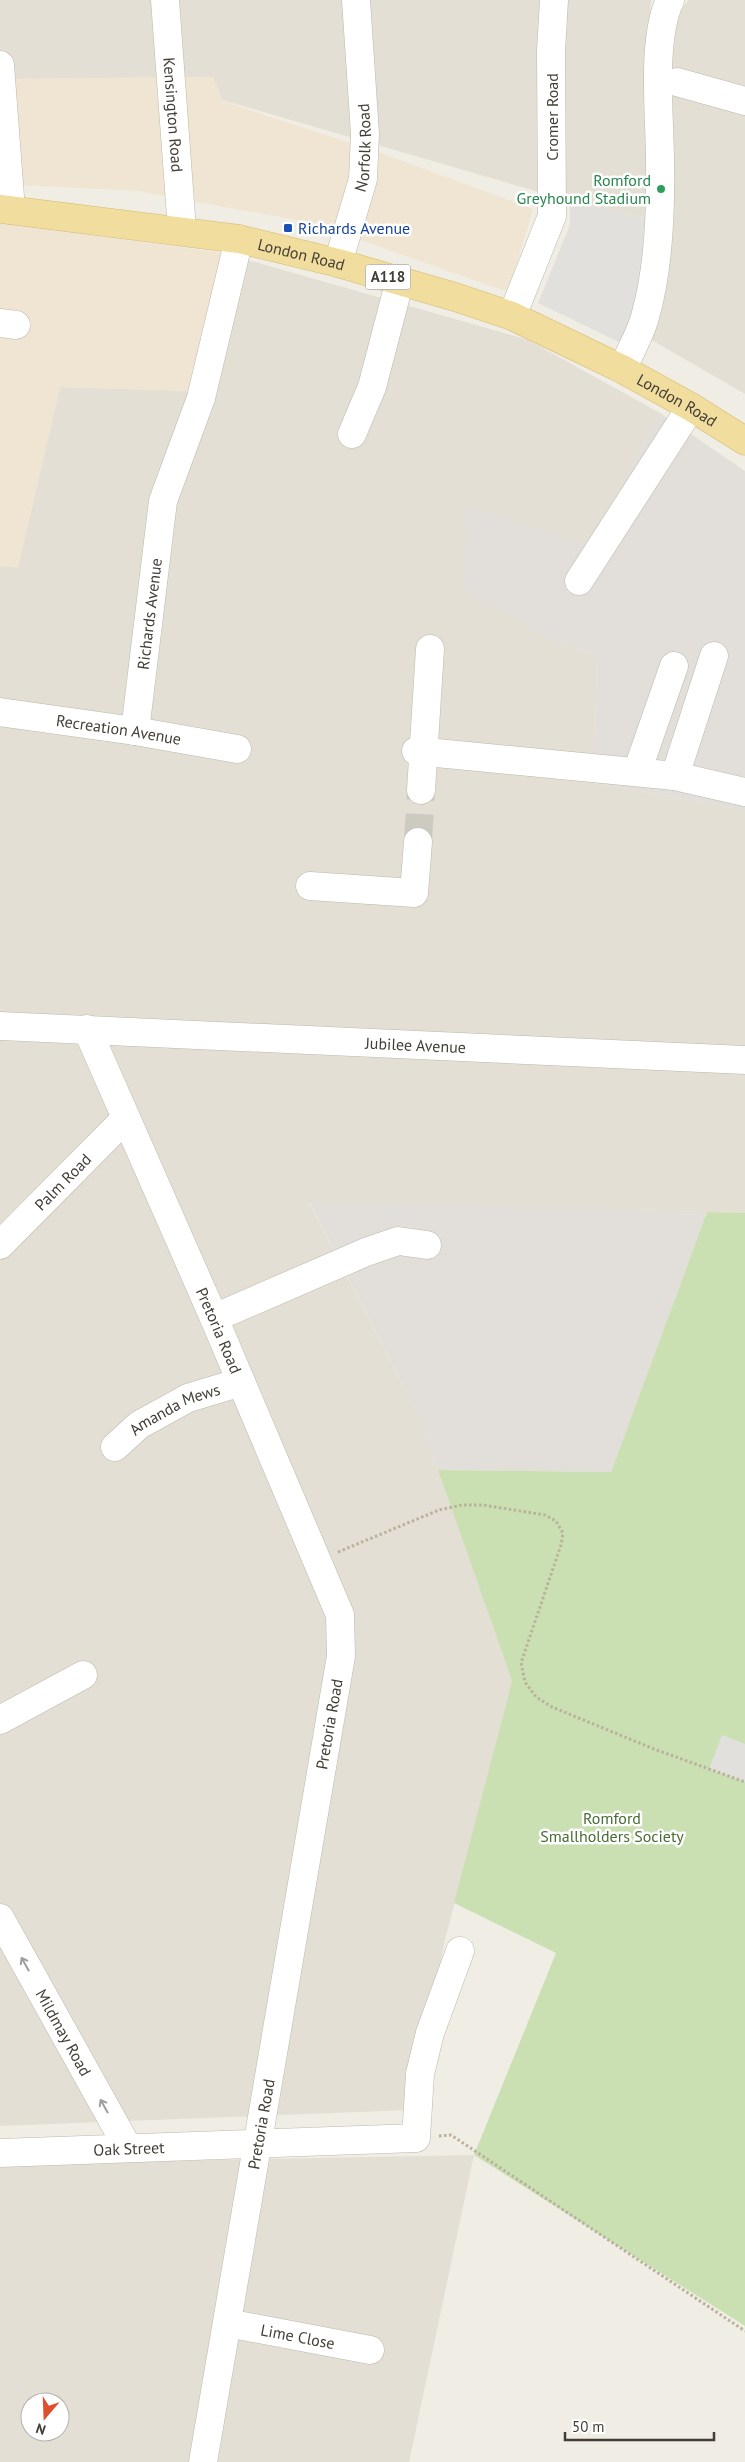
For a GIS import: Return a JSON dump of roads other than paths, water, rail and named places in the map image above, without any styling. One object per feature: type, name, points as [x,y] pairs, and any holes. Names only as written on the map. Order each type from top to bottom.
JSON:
[{"type":"main road","name":"London Road","points":[[5,209],[182,230],[238,239],[400,280],[512,316],[622,369],[691,407],[745,441]]},
{"type":"street","name":"Kensington Road","points":[[165,0],[182,230]]},
{"type":"street","name":"Norfolk Road","points":[[338,263],[363,180],[365,134],[356,0]]},
{"type":"street","name":"Cromer Road","points":[[512,316],[552,216],[551,51],[554,0]]},
{"type":"street","points":[[622,369],[645,318],[657,252],[660,165],[659,66],[663,14],[670,0]]},
{"type":"street","points":[[0,64],[5,209]]},
{"type":"street","points":[[677,82],[745,101]]},
{"type":"street","name":"Richards Avenue","points":[[135,731],[164,501],[201,398],[238,239]]},
{"type":"street","points":[[352,434],[372,387],[400,280]]},
{"type":"street","points":[[579,582],[691,407]]},
{"type":"street","points":[[421,790],[420,751],[430,649]]},
{"type":"street","points":[[675,776],[714,656]]},
{"type":"street","points":[[638,772],[674,666]]},
{"type":"street","name":"Recreation Avenue","points":[[0,712],[135,731],[237,749]]},
{"type":"street","points":[[420,751],[675,776],[745,792]]},
{"type":"street","points":[[310,886],[414,893],[418,842]]},
{"type":"street","name":"Jubilee Avenue","points":[[0,1026],[745,1060]]},
{"type":"street","name":"Pretoria Road","points":[[87,1029],[214,1318],[340,1615],[341,1656],[204,2462]]},
{"type":"street","name":"Palm Road","points":[[0,1245],[126,1119]]},
{"type":"street","points":[[214,1318],[366,1252],[398,1241],[427,1245]]},
{"type":"street","name":"Amanda Mews","points":[[115,1447],[139,1425],[188,1398],[241,1382]]},
{"type":"street","points":[[0,1720],[83,1675]]},
{"type":"street","name":"Mildmay Road","points":[[0,1918],[128,2148]]},
{"type":"street","name":"Oak Street","points":[[0,2154],[416,2138],[420,2074],[430,2033],[460,1951]]},
{"type":"street","name":"Lime Close","points":[[227,2323],[370,2350]]},
{"type":"tunnel","points":[[418,842],[421,790]]},
{"type":"place","name":"Romford Greyhound Stadium","points":[[661,189]]},
{"type":"place","name":"Richards Avenue","points":[[288,228]]},
{"type":"park label","name":"Romford Smallholders Society","points":[[612,1827]]}]
